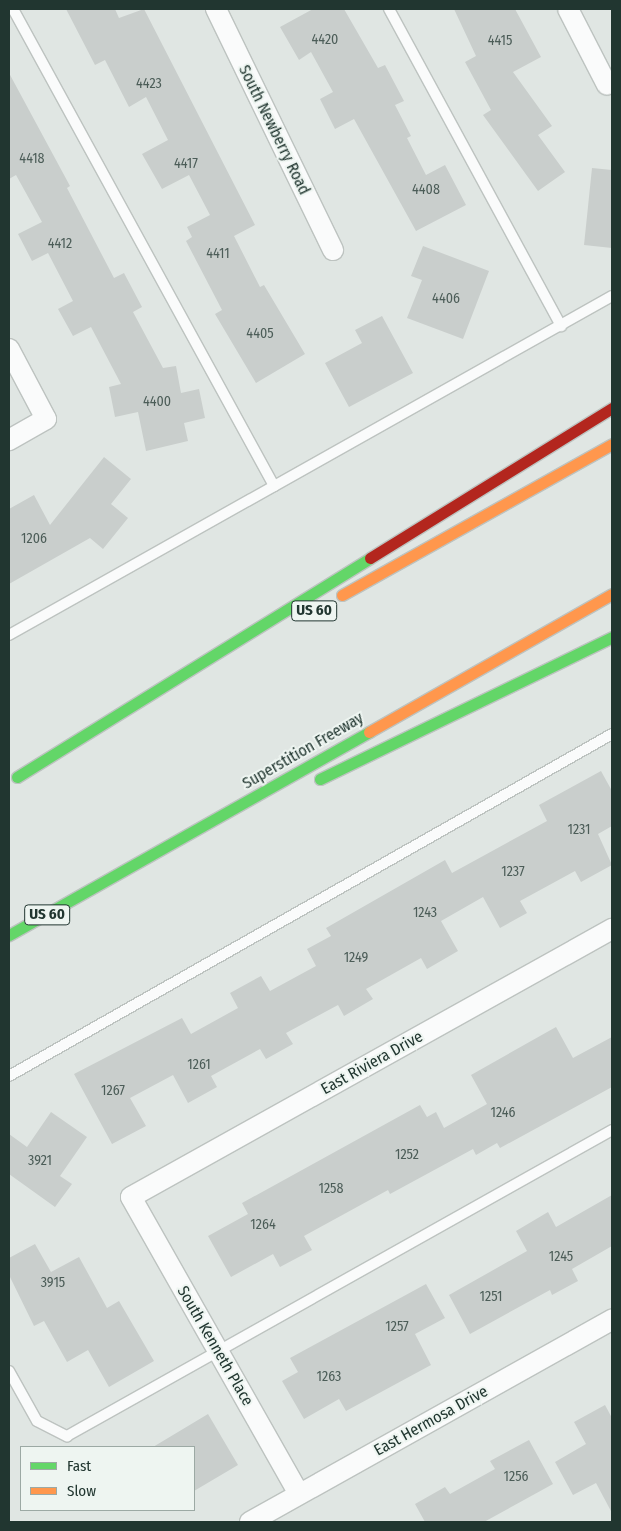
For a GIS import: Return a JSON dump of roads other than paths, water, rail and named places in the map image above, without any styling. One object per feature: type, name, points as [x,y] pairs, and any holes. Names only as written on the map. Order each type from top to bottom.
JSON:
[{"type":"highway","points":[[13,779],[612,408]]},
{"type":"highway","name":"US 60","points":[[327,603],[612,444]]},
{"type":"highway","name":"Superstition Freeway","points":[[9,935],[85,894],[612,594]]},
{"type":"highway","points":[[308,785],[612,637]]},
{"type":"highway","points":[[13,779],[258,642]]},
{"type":"highway","points":[[85,894],[255,811]]},
{"type":"street","name":"South Newberry Road","points":[[216,9],[333,250]]},
{"type":"street","points":[[568,9],[608,85]]},
{"type":"street","points":[[9,349],[46,419],[9,440]]},
{"type":"street","name":"East Riviera Drive","points":[[131,1197],[612,928]]},
{"type":"street","name":"South Kenneth Place","points":[[131,1197],[299,1494]]},
{"type":"street","name":"East Hermosa Drive","points":[[250,1522],[612,1320]]},
{"type":"lane","points":[[13,9],[274,486]]},
{"type":"lane","points":[[389,9],[561,326]]},
{"type":"lane","points":[[9,634],[612,296]]},
{"type":"lane","points":[[9,1076],[612,734]]},
{"type":"lane","points":[[9,1371],[37,1421],[67,1436],[612,1130]]}]
